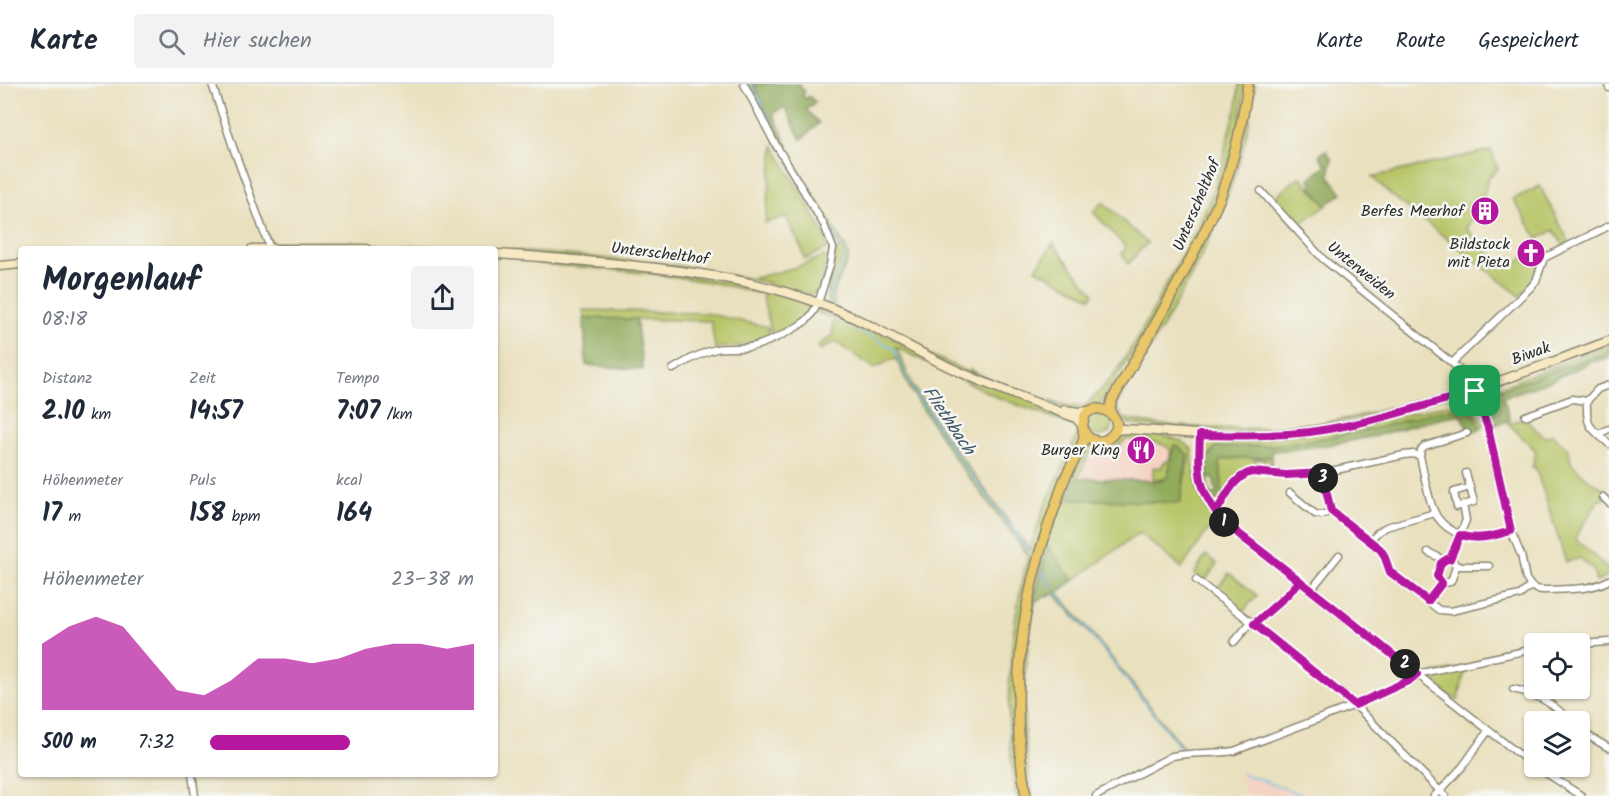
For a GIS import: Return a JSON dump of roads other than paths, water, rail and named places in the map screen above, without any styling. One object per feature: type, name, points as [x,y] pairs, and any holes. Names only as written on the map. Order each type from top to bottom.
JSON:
[{"type":"main road","name":"Unterschelthof","points":[[1113,417],[1110,407],[1112,400],[1180,280],[1213,215],[1224,187],[1244,118],[1248,84]]},
{"type":"main road","name":"Unterschelthof","points":[[1093,410],[1105,401],[1151,330]]},
{"type":"main road","points":[[1026,796],[1017,713],[1021,644],[1034,572],[1062,483],[1083,439],[1083,428],[1084,418],[1093,410],[1104,410],[1113,417],[1115,431],[1107,440],[1102,441],[1092,440],[1083,428]]},
{"type":"main road","points":[[1059,495],[1066,486],[1087,444],[1092,440]]},
{"type":"street","points":[[212,84],[269,246]]},
{"type":"street","points":[[673,369],[701,354],[717,349],[747,348],[759,345],[799,326],[817,305],[830,265],[833,248],[824,225],[773,140],[744,84]]},
{"type":"street","name":"Unterweiden","points":[[1261,190],[1323,259],[1466,375],[1475,391],[1488,428],[1511,531],[1521,555],[1526,579],[1531,586]]},
{"type":"street","points":[[1452,363],[1530,288],[1536,281],[1544,258],[1609,226]]},
{"type":"street","name":"Unterschelthof","points":[[498,254],[632,265],[691,272],[759,285],[856,318],[981,381],[1076,418],[1083,428]]},
{"type":"street","points":[[0,266],[18,264]]},
{"type":"street","name":"Biwak","points":[[1115,431],[1122,429],[1200,435],[1267,435],[1337,427],[1408,411],[1475,391],[1609,341]]},
{"type":"street","points":[[1609,385],[1598,389],[1587,401],[1586,417],[1590,426],[1609,444]]},
{"type":"street","points":[[1525,416],[1572,399],[1587,401]]},
{"type":"street","name":"Unterschelthof","points":[[1040,405],[1077,412],[1093,410]]},
{"type":"street","name":"Biwak","points":[[1113,417],[1122,423],[1143,430]]},
{"type":"street","points":[[1598,434],[1609,429]]},
{"type":"street","points":[[1467,433],[1425,446],[1421,450],[1420,456],[1435,513],[1442,523],[1460,535],[1481,538],[1511,531]]},
{"type":"street","points":[[1200,435],[1199,476],[1206,496],[1225,523],[1524,758]]},
{"type":"street","points":[[1216,512],[1236,482],[1245,474],[1252,472],[1303,475],[1404,455],[1420,456]]},
{"type":"street","points":[[1322,473],[1331,511],[1383,552],[1390,572],[1394,576],[1439,610],[1450,611],[1520,595],[1531,586],[1543,590],[1593,587],[1609,580]]},
{"type":"street","points":[[1466,473],[1470,487],[1474,501],[1457,507],[1454,492],[1470,487]]},
{"type":"street","points":[[1290,494],[1315,514],[1322,515],[1331,511]]},
{"type":"street","points":[[1603,497],[1609,503]]},
{"type":"street","points":[[1442,583],[1438,579],[1441,563],[1447,560],[1466,520],[1463,505]]},
{"type":"street","points":[[1369,541],[1386,527],[1435,513]]},
{"type":"street","points":[[1428,552],[1453,561],[1456,566],[1450,582],[1442,583],[1428,601]]},
{"type":"street","points":[[1311,590],[1338,555]]},
{"type":"street","points":[[1456,566],[1489,566]]},
{"type":"street","points":[[1196,580],[1355,705],[1440,794],[1488,731]]},
{"type":"street","points":[[1234,642],[1300,581]]},
{"type":"street","points":[[1590,643],[1609,642]]},
{"type":"street","points":[[1096,796],[1172,756],[1234,751],[1355,705],[1410,680],[1417,674],[1524,651]]},
{"type":"street","points":[[1513,689],[1536,696],[1559,711]]},
{"type":"street","points":[[1590,737],[1609,748]]},
{"type":"street","points":[[192,777],[195,796]]},
{"type":"street","points":[[1552,777],[1582,796]]},
{"type":"waterway","name":"Fliethbach","points":[[751,84],[784,148]]},
{"type":"waterway","name":"Fliethbach","points":[[790,159],[839,242]]},
{"type":"waterway","name":"Fliethbach","points":[[832,304],[831,288],[843,264],[842,246]]},
{"type":"waterway","name":"Fliethbach","points":[[836,319],[893,348],[912,388],[956,455],[1030,553]]},
{"type":"waterway","name":"Fliethbach","points":[[1041,571],[1052,587]]},
{"type":"waterway","name":"Fliethbach","points":[[1056,593],[1184,752]]},
{"type":"waterway","name":"Fliethbach","points":[[1241,773],[1306,796]]},
{"type":"place","name":"Berfes Meerhof","points":[[1485,211]]},
{"type":"place","name":"Bildstock mit Pieta","points":[[1531,253]]},
{"type":"place","name":"Burger King","points":[[1141,450]]}]
